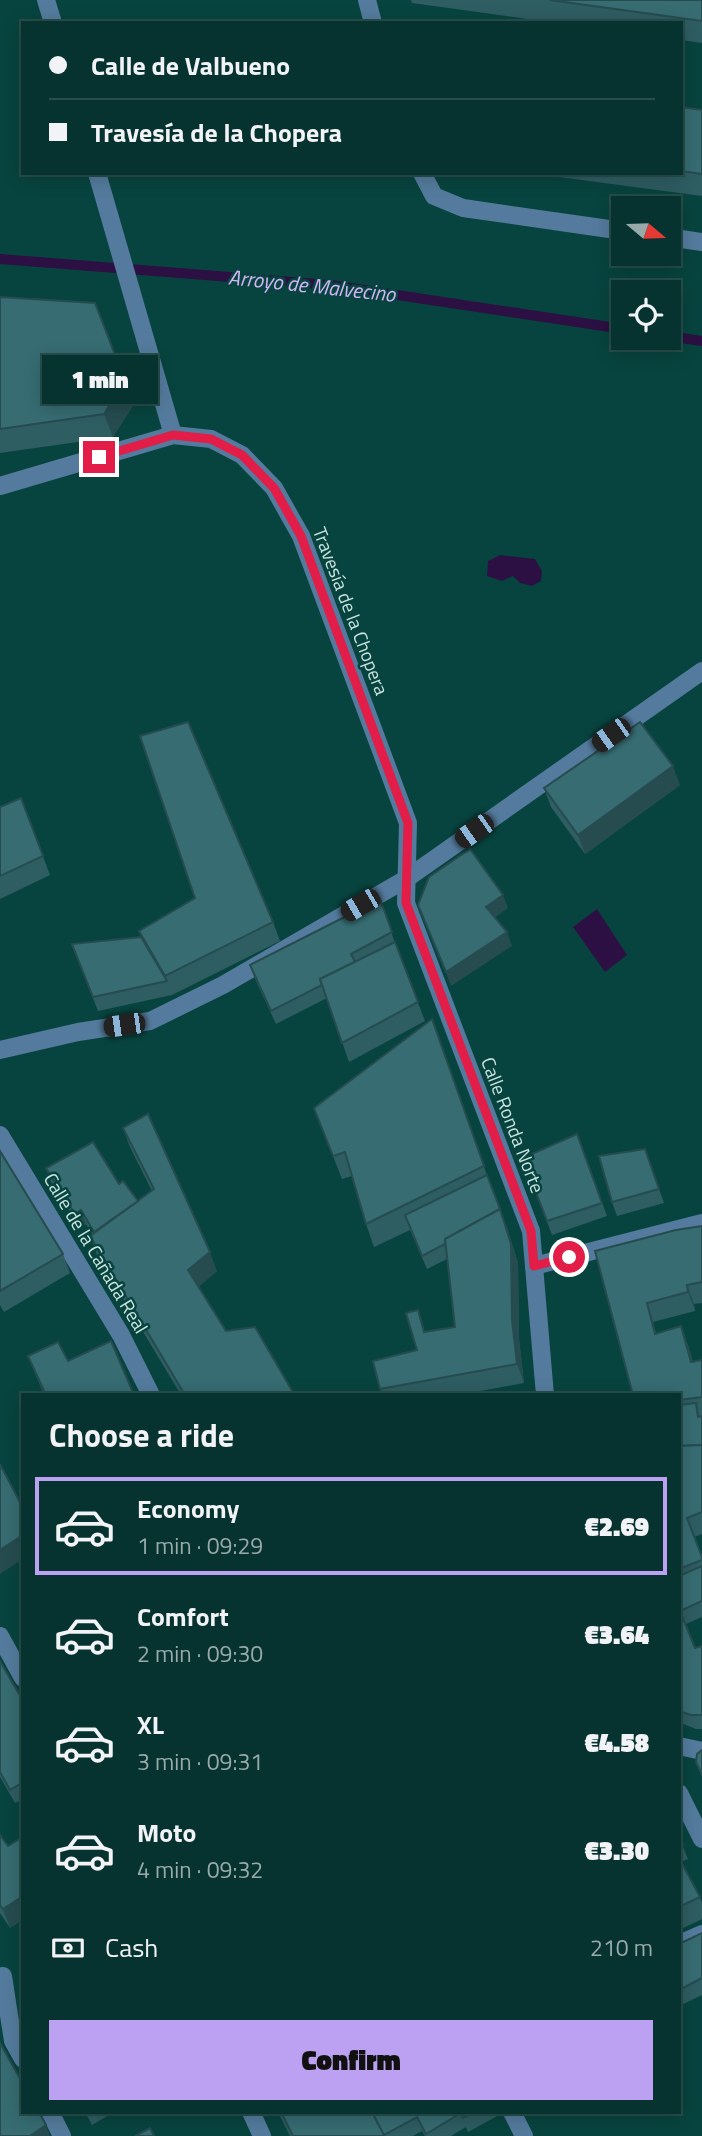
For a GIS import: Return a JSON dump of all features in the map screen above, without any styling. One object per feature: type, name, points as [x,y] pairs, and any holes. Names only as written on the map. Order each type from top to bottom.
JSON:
[{"type":"street","points":[[46,0],[52,21]]},
{"type":"street","points":[[367,0],[372,21]]},
{"type":"street","points":[[100,175],[173,435]]},
{"type":"street","points":[[423,175],[434,196],[463,208],[611,229]]},
{"type":"street","points":[[681,239],[702,242]]},
{"type":"street","name":"Travesía de la Chopera","points":[[0,486],[173,435],[211,439],[242,455],[274,488],[301,536],[408,823],[406,878]]},
{"type":"street","points":[[0,1051],[78,1032],[150,1021],[223,985],[406,878],[702,671]]},
{"type":"street","name":"Calle Ronda Norte","points":[[406,878],[406,903],[531,1231],[545,1393]]},
{"type":"street","name":"Calle de la Cañada Real","points":[[0,1135],[121,1335],[150,1393]]},
{"type":"street","points":[[534,1266],[702,1223]]},
{"type":"street","points":[[0,1636],[21,1674]]},
{"type":"street","points":[[681,1746],[702,1751]]},
{"type":"street","points":[[681,1797],[702,1839]]},
{"type":"street","points":[[681,1943],[702,1934]]},
{"type":"street","points":[[2,1975],[21,1985]]},
{"type":"street","points":[[2,1975],[13,2041],[21,2055]]},
{"type":"street","points":[[51,2114],[62,2136]]},
{"type":"street","points":[[251,2114],[262,2136]]},
{"type":"street","points":[[513,2114],[524,2136]]},
{"type":"shaded area","points":[[500,555],[535,559],[542,571],[541,581],[532,586],[520,583],[513,576],[502,581],[487,576],[488,561]]},
{"type":"shaded area","points":[[597,909],[627,955],[605,972],[573,927]]},
{"type":"building","points":[[550,0],[702,0],[702,21]]},
{"type":"building","points":[[683,107],[702,110],[702,174],[683,171]]},
{"type":"building","points":[[0,297],[95,303],[125,381],[104,414],[0,429]]},
{"type":"building","points":[[188,722],[273,922],[165,976],[139,931],[195,898],[140,736]]},
{"type":"building","points":[[640,722],[673,766],[578,835],[544,788]]},
{"type":"building","points":[[21,798],[43,856],[0,876],[0,807]]},
{"type":"building","points":[[470,849],[503,895],[486,907],[507,932],[446,972],[418,905],[429,877]]},
{"type":"building","points":[[380,899],[392,932],[351,954],[355,962],[320,979],[322,985],[271,1011],[250,965]]},
{"type":"building","points":[[141,937],[167,981],[93,997],[72,944]]},
{"type":"building","points":[[395,942],[418,1002],[342,1043],[320,979]]},
{"type":"building","points":[[432,1019],[484,1166],[366,1224],[345,1152],[333,1156],[314,1108]]},
{"type":"building","points":[[148,1114],[210,1252],[188,1270],[226,1331],[255,1327],[293,1393],[184,1393],[90,1236],[154,1189],[123,1128]]},
{"type":"building","points":[[577,1134],[602,1203],[547,1221],[523,1158]]},
{"type":"building","points":[[93,1142],[119,1184],[123,1181],[138,1201],[94,1232],[81,1210],[75,1214],[46,1168]]},
{"type":"building","points":[[645,1149],[659,1189],[612,1202],[599,1156]]},
{"type":"building","points":[[0,1151],[63,1254],[0,1291]]},
{"type":"building","points":[[487,1175],[500,1209],[445,1239],[445,1244],[422,1256],[405,1215]]},
{"type":"building","points":[[500,1209],[511,1244],[512,1320],[517,1364],[380,1389],[373,1361],[417,1350],[406,1313],[418,1310],[424,1332],[455,1327],[445,1239]]},
{"type":"building","points":[[702,1226],[702,1282],[687,1285],[688,1292],[647,1303],[655,1334],[681,1326],[691,1362],[702,1360],[702,1397],[681,1400],[681,1393],[632,1393],[595,1251]]},
{"type":"building","points":[[111,1341],[133,1393],[45,1393],[28,1356],[58,1342],[68,1361]]},
{"type":"building","points":[[696,1403],[698,1417],[702,1416],[702,1445],[681,1446],[681,1405]]},
{"type":"building","points":[[702,1445],[702,1512],[687,1518],[702,1560],[681,1568],[681,1446]]},
{"type":"building","points":[[0,1464],[21,1504],[21,1536],[0,1550]]},
{"type":"building","points":[[702,1566],[702,1601],[681,1611],[681,1575]]},
{"type":"building","points":[[681,1613],[695,1648],[702,1646],[702,1715],[681,1712]]},
{"type":"building","points":[[0,1661],[21,1698],[21,1783],[10,1790],[0,1772]]},
{"type":"building","points":[[702,1750],[702,1775],[696,1762],[697,1754]]},
{"type":"building","points":[[0,1835],[8,1846],[21,1838],[21,1897],[3,1909],[0,1905]]},
{"type":"building","points":[[681,1862],[700,1897],[681,1906]]},
{"type":"building","points":[[702,1933],[702,1978],[681,1989],[681,1943]]},
{"type":"building","points":[[0,2043],[21,2080],[21,2114],[40,2114],[46,2125],[30,2136],[0,2136]]},
{"type":"building","points":[[282,2114],[373,2114],[385,2136],[293,2136]]},
{"type":"building","points":[[373,2114],[459,2114],[426,2134],[417,2117],[384,2135]]},
{"type":"building","points":[[150,2128],[154,2136],[135,2136]]},
{"type":"waterway","name":"Arroyo de Malvecino","points":[[0,259],[331,285],[611,327]]},
{"type":"waterway","name":"Arroyo de Malvecino","points":[[681,338],[702,341]]},
{"type":"route","points":[[99,457],[173,435],[211,439],[242,455],[274,488],[301,536],[408,823],[406,903],[531,1231],[534,1266],[569,1257]]}]
